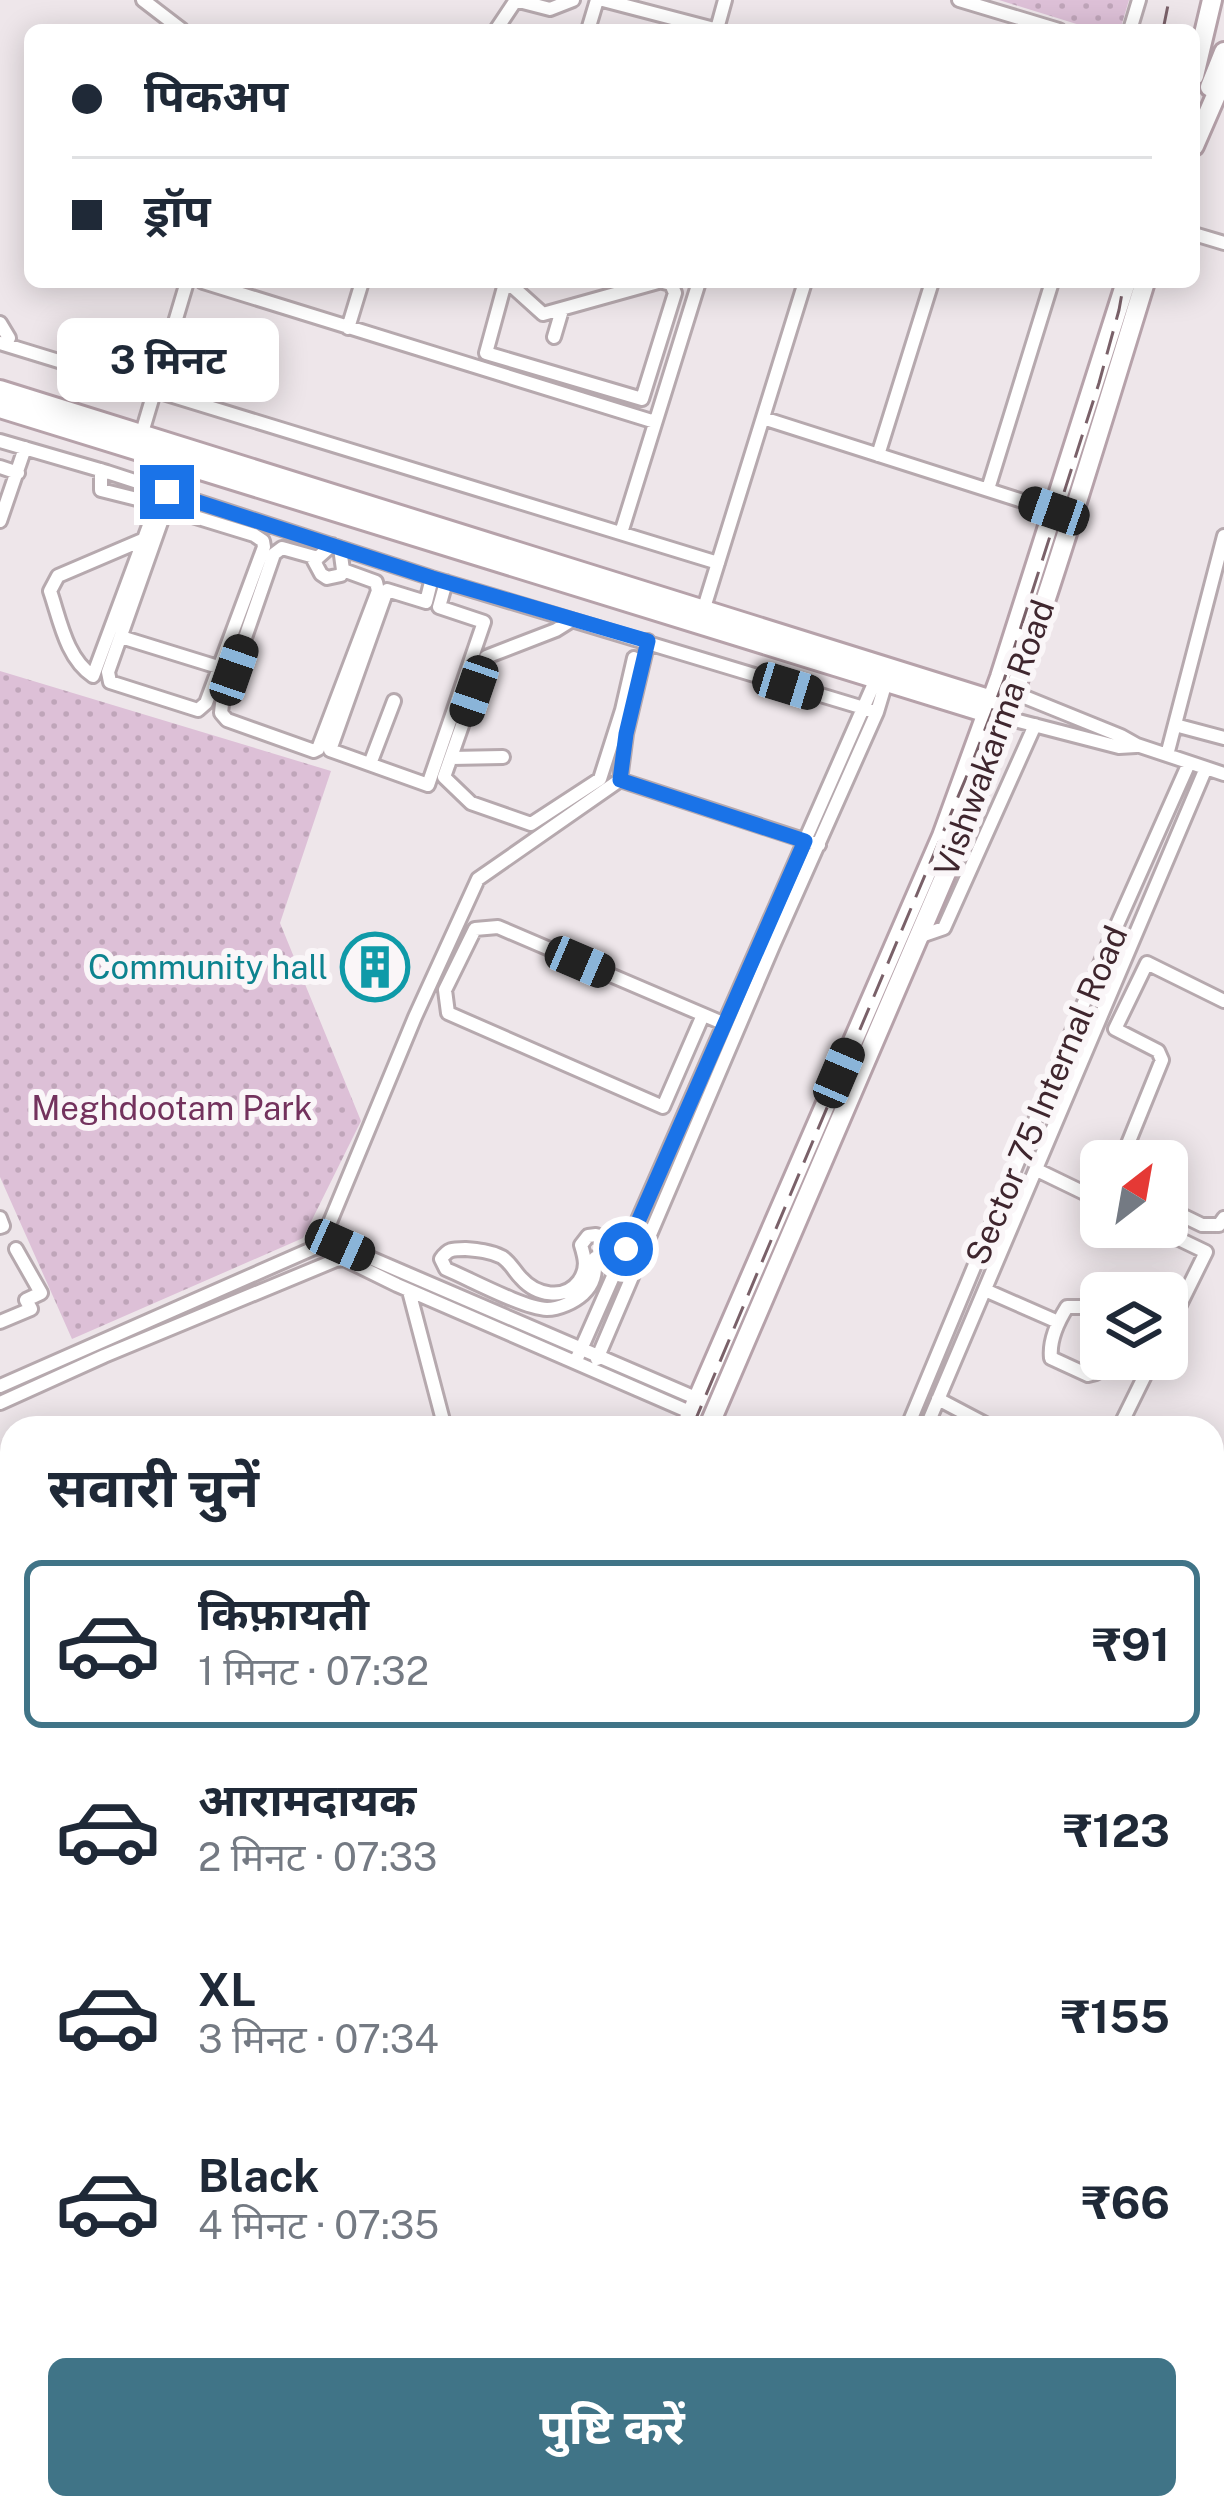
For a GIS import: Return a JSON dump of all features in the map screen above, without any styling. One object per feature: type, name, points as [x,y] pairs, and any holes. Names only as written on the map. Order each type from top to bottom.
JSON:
[{"type":"main road","points":[[1200,51],[1212,0]]},
{"type":"main road","points":[[1205,120],[1206,96],[1224,52]]},
{"type":"main road","points":[[1200,132],[1224,77]]},
{"type":"main road","name":"Vishwakarma Road","points":[[832,1114],[918,937],[996,710],[1124,288]]},
{"type":"main road","name":"Vishwakarma Road","points":[[692,1414],[832,1114],[996,710],[1015,693],[1143,288]]},
{"type":"main road","points":[[0,390],[139,442],[178,463],[881,680],[996,710]]},
{"type":"main road","points":[[0,408],[139,442],[703,611],[996,710]]},
{"type":"main road","name":"Vishwakarma Road","points":[[713,1416],[816,1151]]},
{"type":"street","points":[[143,0],[174,24]]},
{"type":"street","points":[[516,0],[550,9],[569,1]]},
{"type":"street","points":[[600,0],[694,24]]},
{"type":"street","points":[[958,0],[1039,24]]},
{"type":"street","points":[[139,442],[186,288]]},
{"type":"street","points":[[222,288],[655,422]]},
{"type":"street","points":[[348,328],[360,288]]},
{"type":"street","points":[[481,369],[504,288]]},
{"type":"street","points":[[513,288],[543,314],[640,288]]},
{"type":"street","points":[[486,353],[639,400],[660,344],[673,288]]},
{"type":"street","points":[[621,533],[697,288]]},
{"type":"street","points":[[703,611],[803,288]]},
{"type":"street","points":[[878,454],[930,288]]},
{"type":"street","points":[[988,489],[1050,288]]},
{"type":"street","points":[[554,338],[562,310]]},
{"type":"street","points":[[0,322],[4,340],[718,563]]},
{"type":"street","points":[[660,344],[677,349]]},
{"type":"street","points":[[655,359],[673,365]]},
{"type":"street","points":[[763,418],[1054,511]]},
{"type":"street","points":[[0,441],[878,712]]},
{"type":"street","points":[[0,521],[26,448]]},
{"type":"street","points":[[167,492],[178,463]]},
{"type":"street","points":[[0,467],[18,473]]},
{"type":"street","points":[[101,470],[100,490],[157,504],[147,538],[93,676],[72,655],[50,590],[58,576],[147,538]]},
{"type":"street","points":[[203,522],[208,505]]},
{"type":"street","points":[[166,508],[227,528],[254,535],[264,547],[206,704],[198,710],[110,682],[108,672],[166,508]]},
{"type":"street","points":[[227,528],[232,512]]},
{"type":"street","points":[[1167,755],[1224,536]]},
{"type":"street","points":[[336,546],[314,561],[327,578],[343,570]]},
{"type":"street","points":[[336,546],[343,570]]},
{"type":"street","points":[[318,557],[282,548],[274,554],[223,704],[221,713],[227,720],[318,749],[378,591],[376,582],[343,570]]},
{"type":"street","points":[[432,604],[439,580]]},
{"type":"street","points":[[387,590],[432,604],[484,622],[428,784],[330,750],[387,590]]},
{"type":"street","points":[[572,620],[486,657],[444,777],[471,803],[531,824],[600,779],[634,658]]},
{"type":"street","points":[[122,637],[218,667]]},
{"type":"street","points":[[336,1260],[328,1227],[478,879],[620,780],[648,641]]},
{"type":"street","points":[[578,1356],[683,1137],[812,843],[862,707],[881,680]]},
{"type":"street","points":[[595,1363],[724,1024],[878,712],[881,680]]},
{"type":"street","points":[[1015,693],[1138,746],[1224,774]]},
{"type":"street","points":[[370,764],[394,700]]},
{"type":"street","points":[[996,710],[1118,747],[1138,746]]},
{"type":"street","points":[[918,937],[944,928],[1035,724]]},
{"type":"street","points":[[1175,725],[1224,739]]},
{"type":"street","points":[[451,758],[503,757]]},
{"type":"street","name":"Sector 75 Internal Road","points":[[912,1416],[1189,763]]},
{"type":"street","name":"Sector 75 Internal Road","points":[[931,1416],[1206,768]]},
{"type":"street","points":[[620,780],[812,843]]},
{"type":"street","points":[[703,1015],[663,1107],[448,1013],[445,990],[475,929],[498,927],[724,1024]]},
{"type":"street","points":[[1114,1029],[1148,963],[1224,1000]]},
{"type":"street","points":[[1098,1022],[1158,1051],[1162,1060],[1130,1140]]},
{"type":"street","points":[[1037,1170],[1080,1191]]},
{"type":"street","points":[[0,1218],[4,1226],[0,1227]]},
{"type":"street","points":[[1188,1218],[1202,1225],[1219,1225],[1224,1218]]},
{"type":"street","points":[[618,1266],[593,1257],[581,1245],[592,1234],[626,1249]]},
{"type":"street","points":[[593,1257],[596,1271],[591,1284],[578,1298],[550,1310],[446,1269],[441,1259],[451,1249],[485,1251],[509,1262],[526,1284],[540,1292],[562,1293],[579,1280],[586,1263],[593,1257],[605,1248],[603,1239]]},
{"type":"street","points":[[1188,1243],[1206,1252],[1188,1288]]},
{"type":"street","points":[[0,1386],[330,1245],[340,1245],[578,1356]]},
{"type":"street","points":[[0,1322],[31,1309],[26,1300],[41,1293],[16,1249]]},
{"type":"street","points":[[0,1403],[344,1259],[409,1291],[595,1363],[692,1414]]},
{"type":"street","points":[[505,1294],[517,1274]]},
{"type":"street","points":[[985,1290],[1058,1322]]},
{"type":"street","points":[[409,1291],[442,1416]]},
{"type":"street","points":[[1080,1306],[1067,1307],[1050,1348],[1051,1358],[1080,1371]]},
{"type":"street","points":[[1125,1416],[1143,1380]]},
{"type":"street","points":[[938,1399],[970,1416]]},
{"type":"green space","points":[[999,0],[1129,0],[1122,24],[1077,24]]},
{"type":"green space","name":"Meghdootam Park","points":[[0,671],[331,771],[280,923],[361,1121],[303,1238],[72,1339],[0,1177]]},
{"type":"railway","points":[[1164,24],[1169,0]]},
{"type":"railway","points":[[697,1416],[1004,680],[1099,383],[1123,288]]},
{"type":"place","name":"Community hall","points":[[375,967]]},
{"type":"route","points":[[167,492],[432,578],[648,641],[620,780],[805,841],[626,1249]]}]
